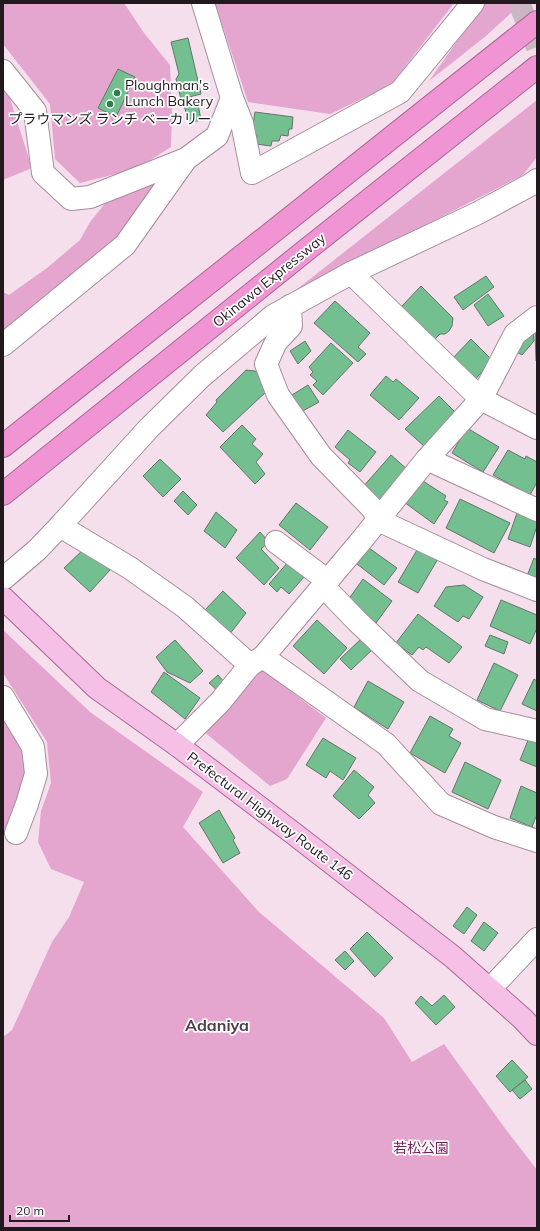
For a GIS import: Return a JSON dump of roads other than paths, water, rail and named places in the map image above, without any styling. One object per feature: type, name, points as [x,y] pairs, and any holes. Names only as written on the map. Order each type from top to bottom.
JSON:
[{"type":"highway","points":[[3,446],[537,22]]},
{"type":"highway","name":"Okinawa Expressway","points":[[3,494],[537,67]]},
{"type":"main road","name":"Prefectural Highway Route 146","points":[[3,598],[97,688],[177,745],[416,928],[490,989],[537,1034]]},
{"type":"street","points":[[203,3],[232,98],[242,123],[252,173],[400,92],[473,3]]},
{"type":"street","points":[[3,71],[36,111],[43,172],[71,199],[90,197],[186,159],[217,136],[232,98]]},
{"type":"street","points":[[3,345],[125,245],[186,159]]},
{"type":"street","points":[[3,579],[37,550],[149,428],[202,376],[273,316],[351,273],[478,213],[537,180]]},
{"type":"street","points":[[351,273],[481,399],[533,425]]},
{"type":"street","points":[[290,306],[292,326],[276,342],[266,364],[278,395],[320,456],[373,509],[378,520],[483,569],[537,590]]},
{"type":"street","points":[[177,745],[220,702],[326,584],[427,459],[481,399],[515,334],[537,317]]},
{"type":"street","points":[[427,459],[537,510]]},
{"type":"street","points":[[60,526],[130,568],[185,607],[256,661],[386,744],[441,804],[494,827],[537,841]]},
{"type":"street","points":[[276,542],[326,584],[357,621],[420,681],[485,720],[537,731]]},
{"type":"street","points":[[3,697],[33,748],[36,774],[16,833]]},
{"type":"street","points":[[490,989],[537,939]]},
{"type":"tunnel","points":[[519,3],[537,47]]},
{"type":"place","name":"Ploughman's Lunch Bakery","points":[[117,93]]},
{"type":"place","name":"プラウマンズ ランチ ベーカリー","points":[[110,104]]},
{"type":"district","name":"Adaniya","points":[[217,1025]]},
{"type":"park label","name":"若松公園","points":[[421,1148]]}]
